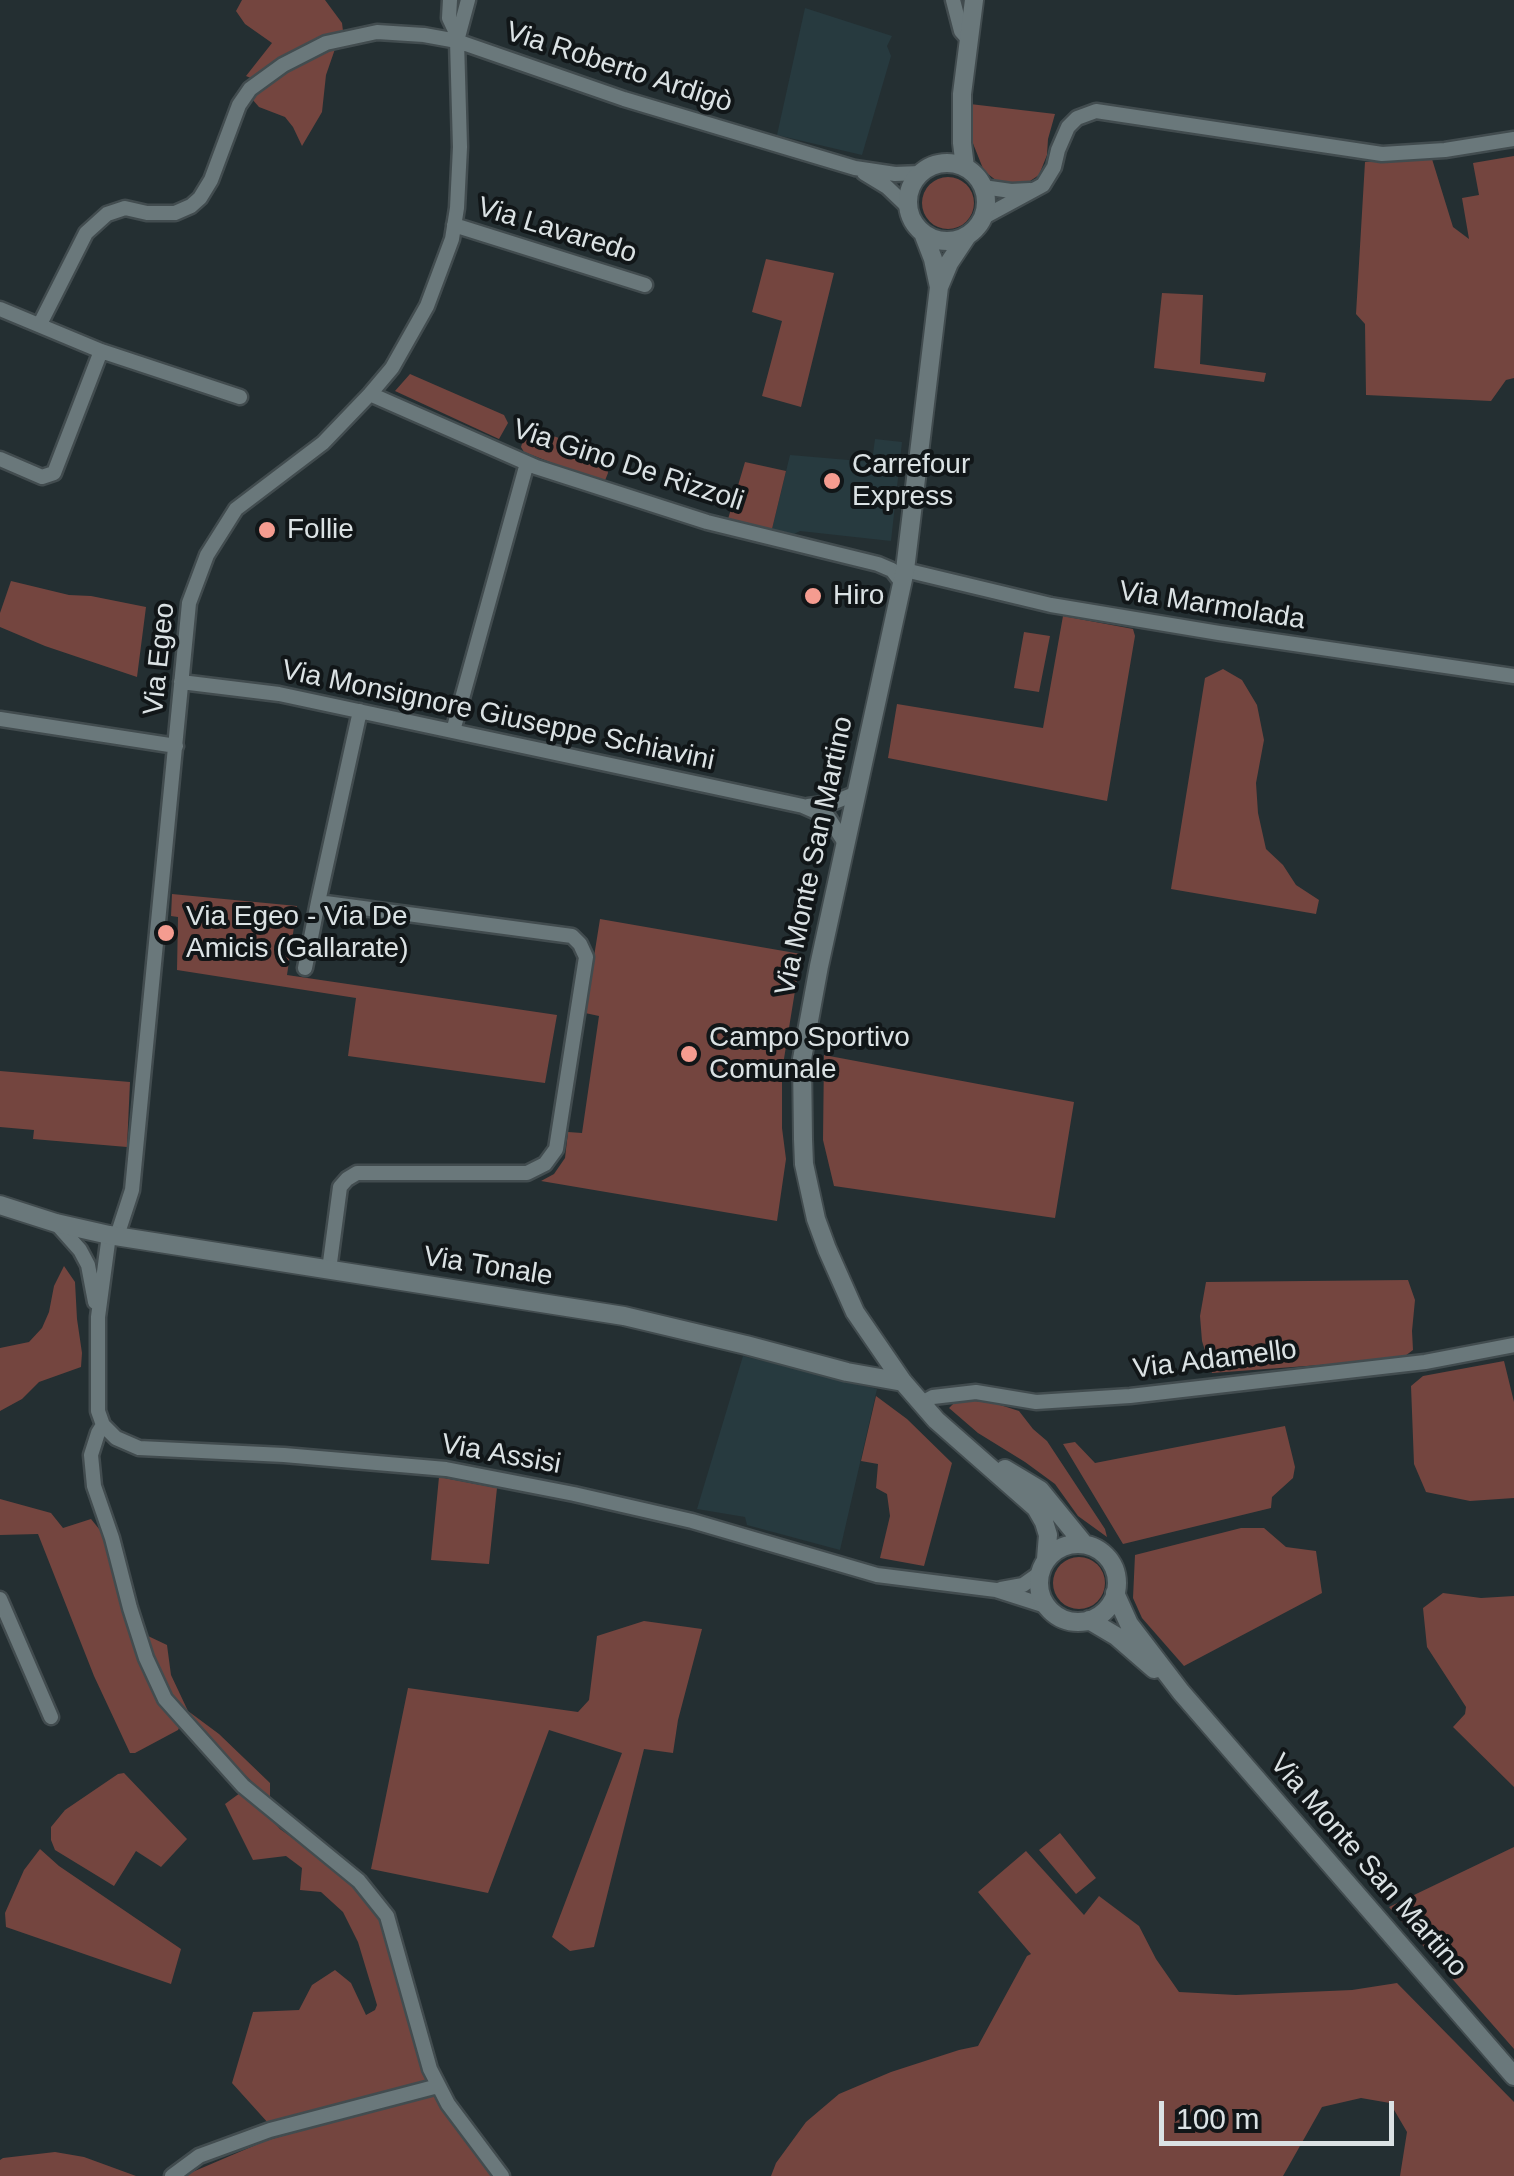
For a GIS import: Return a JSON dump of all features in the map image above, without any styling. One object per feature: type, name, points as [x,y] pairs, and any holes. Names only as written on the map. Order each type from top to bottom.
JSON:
[{"type":"street","points":[[450,0],[449,18],[458,40]]},
{"type":"street","name":"Via Egeo","points":[[113,1236],[132,1190],[190,603],[207,556],[236,509],[323,443],[370,394],[392,368],[428,306],[454,225],[460,147],[458,40],[468,0]]},
{"type":"street","points":[[953,0],[961,30],[968,40]]},
{"type":"street","points":[[965,168],[962,94],[974,0]]},
{"type":"street","name":"Via Roberto Ardigò","points":[[40,324],[86,233],[107,214],[125,208],[174,213],[200,198],[238,105],[250,89],[283,64],[326,44],[377,32],[458,40],[624,98],[854,168],[894,174],[929,169]]},
{"type":"street","points":[[929,169],[946,163],[965,168],[984,187],[984,217],[967,236],[944,241],[933,238],[916,226],[909,208],[913,183],[950,145],[962,94]]},
{"type":"street","points":[[984,217],[1043,185],[1054,168],[1068,127],[1077,118],[1096,111],[1382,154],[1446,150],[1514,139]]},
{"type":"street","name":"Via Roberto Ardigò","points":[[854,168],[887,187],[909,208]]},
{"type":"street","points":[[984,187],[1036,190]]},
{"type":"street","name":"Via Lavaredo","points":[[454,225],[645,285]]},
{"type":"street","name":"Via Monte San Martino","points":[[923,232],[938,287],[904,569],[802,1059],[804,1164],[827,1249],[855,1312],[878,1348],[936,1420],[1036,1508],[1044,1522],[1048,1536],[1040,1592],[1046,1606],[1064,1619],[1089,1620],[1116,1636],[1181,1692]]},
{"type":"street","name":"Via Monte San Martino","points":[[938,287],[967,236]]},
{"type":"street","points":[[0,309],[101,351],[240,397]]},
{"type":"street","points":[[0,459],[42,477],[54,473],[101,351]]},
{"type":"street","name":"Via Gino De Rizzoli","points":[[370,394],[527,463],[707,522],[892,570],[904,569]]},
{"type":"street","points":[[454,731],[527,463]]},
{"type":"street","points":[[878,564],[891,561],[904,569]]},
{"type":"street","name":"Via Marmolada","points":[[904,569],[1050,606],[1514,676]]},
{"type":"street","name":"Via Monsignore Giuseppe Schiavini","points":[[181,682],[279,694],[360,710],[803,806],[828,817],[846,843]]},
{"type":"street","points":[[305,968],[360,710]]},
{"type":"street","points":[[0,719],[176,746]]},
{"type":"street","name":"Via Monsignore Giuseppe Schiavini","points":[[803,806],[832,804],[857,794]]},
{"type":"street","points":[[318,902],[572,936],[586,957],[556,1149],[544,1164],[527,1173],[357,1173],[340,1188],[329,1270]]},
{"type":"street","name":"Via Tonale","points":[[0,1205],[113,1236],[624,1316],[847,1372],[903,1382]]},
{"type":"street","points":[[56,1223],[80,1250],[88,1266],[98,1317]]},
{"type":"street","points":[[113,1236],[98,1317],[96,1396],[103,1425],[91,1455],[94,1486],[146,1658],[165,1699],[243,1786],[359,1882],[387,1916],[430,2069],[448,2104],[502,2176]]},
{"type":"street","name":"Via Adamello","points":[[922,1404],[933,1397],[976,1392],[1036,1402],[1130,1396],[1425,1362],[1514,1346]]},
{"type":"street","points":[[847,1372],[872,1358],[878,1348]]},
{"type":"street","name":"Via Assisi","points":[[103,1425],[116,1438],[139,1448],[446,1469],[692,1522],[877,1575],[996,1590],[1046,1606]]},
{"type":"street","name":"Via Monte San Martino","points":[[971,1448],[1040,1490],[1084,1544],[1102,1552],[1110,1561],[1115,1572],[1115,1593],[1128,1624],[1181,1692],[1514,2076]]},
{"type":"street","points":[[1043,1566],[1062,1546],[1084,1544]]},
{"type":"street","name":"Via Assisi","points":[[996,1590],[1022,1585],[1043,1566]]},
{"type":"street","points":[[1089,1620],[1106,1610],[1115,1593]]},
{"type":"street","points":[[0,1599],[51,1717]]},
{"type":"street","points":[[172,2176],[199,2156],[270,2130],[438,2086]]},
{"type":"shaded area","points":[[242,0],[325,0],[342,23],[343,31],[297,50],[253,79],[246,76],[272,43],[245,24],[236,11]]},
{"type":"shaded area","points":[[805,8],[892,36],[887,46],[891,56],[862,155],[777,135]]},
{"type":"shaded area","points":[[335,49],[326,75],[322,112],[302,146],[285,117],[259,107],[252,99],[286,72]]},
{"type":"shaded area","points":[[970,104],[1055,114],[1039,175],[1024,185],[1007,185],[984,171],[972,141]]},
{"type":"shaded area","points":[[1514,156],[1514,378],[1506,380],[1491,401],[1366,395],[1365,324],[1356,314],[1365,162],[1432,159],[1453,227],[1469,239],[1462,198],[1479,195],[1473,163]]},
{"type":"shaded area","points":[[948,177],[966,185],[974,203],[966,221],[948,229],[930,221],[922,203],[930,185]]},
{"type":"shaded area","points":[[766,259],[834,273],[801,407],[762,396],[782,321],[752,312]]},
{"type":"shaded area","points":[[1162,293],[1203,295],[1200,364],[1266,373],[1264,382],[1154,368]]},
{"type":"shaded area","points":[[410,374],[504,415],[508,423],[499,439],[395,391]]},
{"type":"shaded area","points":[[536,430],[602,453],[608,473],[604,483],[524,452],[521,447],[525,433]]},
{"type":"shaded area","points":[[875,439],[902,442],[891,541],[772,529],[790,455],[872,462]]},
{"type":"shaded area","points":[[745,462],[786,471],[772,529],[728,519]]},
{"type":"shaded area","points":[[11,581],[146,607],[137,677],[0,627],[0,613]]},
{"type":"shaded area","points":[[1063,616],[1133,629],[1135,636],[1107,801],[888,758],[897,704],[1043,728]]},
{"type":"shaded area","points":[[1024,632],[1050,636],[1039,692],[1014,688]]},
{"type":"shaded area","points":[[1223,669],[1242,680],[1257,705],[1264,740],[1256,783],[1266,849],[1296,885],[1319,900],[1316,914],[1171,889],[1205,678]]},
{"type":"shaded area","points":[[172,894],[297,906],[287,975],[557,1015],[545,1083],[348,1056],[356,998],[177,970],[178,917],[171,916]]},
{"type":"shaded area","name":"Campo Sportivo Comunale","points":[[600,919],[801,954],[782,1071],[786,1159],[777,1221],[541,1181],[554,1174],[565,1158],[568,1132],[582,1133],[599,1016],[585,1013]]},
{"type":"shaded area","points":[[824,1055],[1074,1102],[1055,1218],[834,1186],[823,1140]]},
{"type":"shaded area","points":[[0,1071],[130,1082],[127,1147],[33,1139],[34,1130],[0,1127]]},
{"type":"shaded area","points":[[64,1266],[75,1282],[81,1367],[39,1382],[22,1399],[0,1411],[0,1348],[29,1342],[42,1328]]},
{"type":"shaded area","points":[[1408,1280],[1415,1300],[1413,1350],[1401,1359],[1212,1373],[1202,1341],[1200,1316],[1206,1282]]},
{"type":"shaded area","points":[[743,1356],[877,1389],[840,1550],[747,1525],[745,1517],[697,1509]]},
{"type":"shaded area","points":[[1504,1361],[1514,1402],[1514,1498],[1470,1501],[1426,1492],[1414,1464],[1411,1386],[1423,1376]]},
{"type":"shaded area","points":[[876,1396],[907,1419],[952,1463],[924,1566],[880,1558],[890,1516],[887,1494],[876,1488],[878,1464],[861,1461]]},
{"type":"shaded area","points":[[968,1400],[1019,1411],[1047,1441],[1107,1537],[1078,1516],[1055,1484],[978,1433],[949,1408]]},
{"type":"shaded area","points":[[1285,1426],[1295,1467],[1293,1478],[1272,1497],[1271,1508],[1123,1544],[1063,1444],[1075,1442],[1095,1463]]},
{"type":"shaded area","points":[[439,1477],[497,1488],[489,1564],[431,1560]]},
{"type":"shaded area","points":[[0,1499],[51,1513],[63,1528],[91,1519],[104,1535],[180,1726],[178,1730],[130,1753],[94,1676],[38,1534],[0,1535]]},
{"type":"shaded area","points":[[1241,1528],[1264,1528],[1286,1547],[1316,1551],[1322,1593],[1184,1666],[1142,1618],[1133,1598],[1135,1555]]},
{"type":"shaded area","points":[[1079,1557],[1097,1565],[1105,1583],[1097,1601],[1079,1609],[1061,1601],[1053,1583],[1061,1565]]},
{"type":"shaded area","points":[[1443,1593],[1481,1598],[1514,1596],[1514,1787],[1453,1727],[1466,1707],[1427,1647],[1423,1608]]},
{"type":"shaded area","points":[[644,1621],[702,1629],[673,1753],[644,1749],[594,1947],[570,1951],[552,1937],[622,1753],[549,1730],[488,1893],[371,1869],[408,1688],[578,1712],[589,1700],[597,1636]]},
{"type":"shaded area","points":[[148,1636],[167,1645],[171,1675],[188,1711],[179,1707],[161,1678]]},
{"type":"shaded area","points":[[188,1711],[219,1734],[270,1783],[270,1799],[214,1745]]},
{"type":"shaded area","points":[[124,1773],[187,1839],[161,1867],[136,1851],[114,1886],[55,1850],[51,1827],[65,1810]]},
{"type":"shaded area","points":[[240,1793],[255,1801],[280,1829],[337,1869],[368,1900],[392,1952],[431,2081],[269,2124],[232,2083],[253,2012],[299,2010],[312,1985],[335,1970],[351,1983],[366,2015],[377,2005],[358,1942],[343,1912],[321,1892],[300,1890],[302,1868],[286,1856],[253,1860],[225,1804]]},
{"type":"shaded area","points":[[1060,1833],[1096,1878],[1076,1894],[1039,1850]]},
{"type":"shaded area","points":[[1514,1847],[1514,2049],[1389,1907]]},
{"type":"shaded area","points":[[40,1849],[181,1949],[171,1984],[6,1927],[5,1913],[24,1870]]},
{"type":"shaded area","points":[[1026,1851],[1084,1915],[1099,1896],[1139,1926],[1179,1992],[1236,1995],[1352,1990],[1397,1983],[1514,2102],[1514,2176],[1400,2176],[1407,2132],[1390,2103],[1361,2098],[1322,2107],[1283,2176],[771,2176],[806,2122],[839,2094],[891,2072],[978,2046],[1031,1954],[978,1892]]},
{"type":"shaded area","points":[[436,2092],[452,2124],[496,2176],[183,2176],[265,2141]]},
{"type":"shaded area","points":[[55,2152],[84,2157],[136,2176],[0,2176],[3,2158]]},
{"type":"place","name":"Carrefour Express","points":[[832,481]]},
{"type":"place","name":"Follie","points":[[267,530]]},
{"type":"place","name":"Hiro","points":[[813,596]]},
{"type":"place","name":"Via Egeo - Via De Amicis (Gallarate)","points":[[166,933]]},
{"type":"place","name":"Campo Sportivo Comunale","points":[[689,1054]]}]
